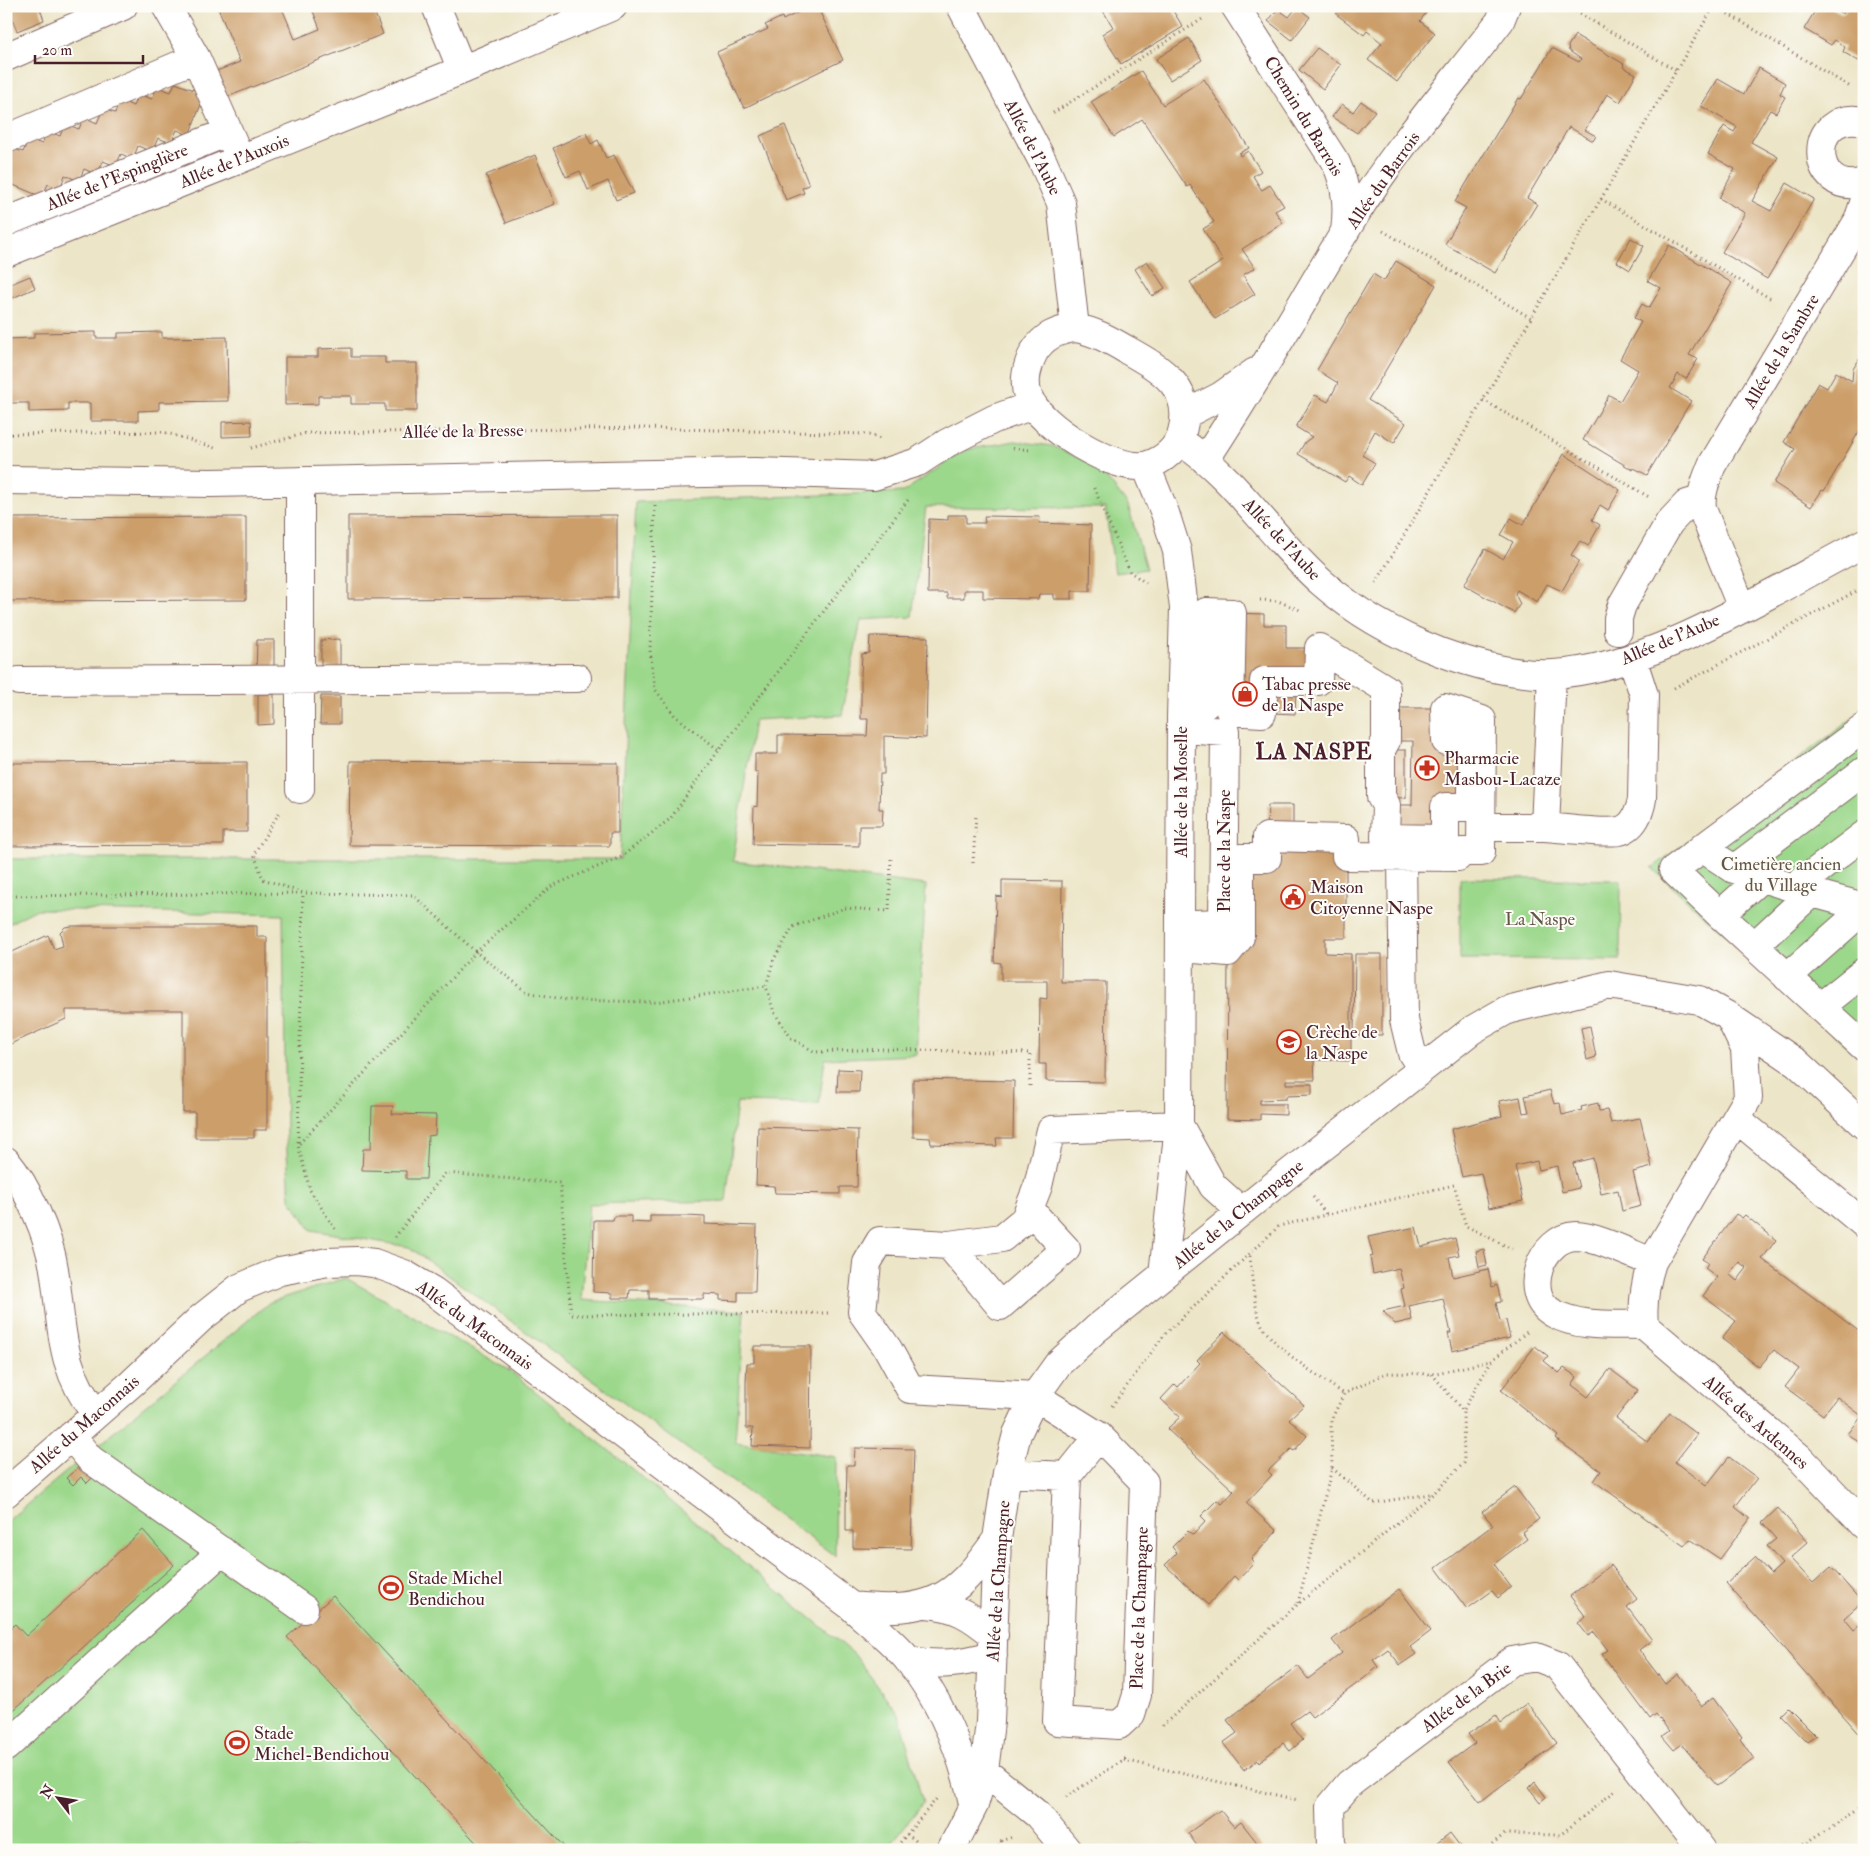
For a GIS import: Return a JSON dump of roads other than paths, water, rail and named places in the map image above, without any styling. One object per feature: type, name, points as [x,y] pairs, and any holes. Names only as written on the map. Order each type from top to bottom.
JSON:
[{"type":"street","points":[[6,58],[123,6]]},
{"type":"street","points":[[166,6],[196,58],[240,158]]},
{"type":"street","points":[[436,6],[462,70]]},
{"type":"street","name":"Allée de l'Auxois","points":[[6,253],[462,70],[613,6]]},
{"type":"street","name":"Allée de l'Aube","points":[[961,6],[1025,131],[1043,162],[1061,203],[1074,328]]},
{"type":"street","name":"Chemin du Barrois","points":[[1235,6],[1336,163],[1346,191],[1350,224]]},
{"type":"street","name":"Allée du Barrois","points":[[1205,460],[1269,360],[1350,224],[1386,171],[1500,22],[1506,6]]},
{"type":"street","points":[[6,138],[196,58]]},
{"type":"street","points":[[1864,121],[1853,119],[1833,126],[1822,144],[1820,154],[1823,165],[1836,181],[1847,184],[1864,182]]},
{"type":"street","name":"Allée de l'Espinglière","points":[[6,222],[228,132]]},
{"type":"street","name":"Allée de la Sambre","points":[[1701,500],[1712,465],[1858,222],[1864,203]]},
{"type":"street","points":[[1074,328],[1101,335],[1164,373],[1182,398],[1186,414],[1180,441],[1158,461],[1146,466],[1133,466],[1114,462],[1055,428],[1041,416],[1033,405],[1026,385],[1030,359],[1048,336],[1060,330],[1074,328]]},
{"type":"street","name":"Allée du Barrois","points":[[1186,414],[1243,382],[1269,360]]},
{"type":"street","points":[[6,480],[211,483],[755,472],[874,476],[920,471],[946,443],[994,419],[1033,405]]},
{"type":"street","name":"Allée de l'Aube","points":[[1180,441],[1205,460],[1240,494],[1281,542],[1320,581],[1360,611],[1426,647],[1458,658],[1523,672],[1552,674],[1575,672],[1632,658],[1742,608],[1864,543]]},
{"type":"street","name":"Allée de la Moselle","points":[[1146,466],[1165,513],[1177,551],[1184,608],[1181,717],[1179,1126],[1163,1275]]},
{"type":"street","points":[[300,481],[300,789]]},
{"type":"street","points":[[1618,631],[1618,618],[1622,605],[1669,522],[1688,504],[1701,500],[1710,532],[1742,608]]},
{"type":"street","name":"Place de la Naspe","points":[[1206,612],[1232,613],[1230,711],[1262,713],[1264,681],[1318,681],[1319,648],[1386,689],[1386,742],[1381,750],[1381,797],[1386,805],[1385,838],[1445,840],[1445,807],[1472,808],[1472,741],[1446,740],[1445,708],[1482,720],[1480,852],[1462,852],[1458,857],[1402,857],[1346,856],[1346,839],[1268,837],[1267,858],[1240,858],[1240,937],[1228,952],[1195,949],[1194,924],[1223,924],[1225,732],[1198,730],[1198,705],[1205,705],[1206,612]]},
{"type":"street","points":[[1485,827],[1545,827],[1618,832],[1631,824],[1638,813],[1642,798],[1644,695],[1632,658]]},
{"type":"street","points":[[1545,827],[1552,674]]},
{"type":"street","points":[[19,681],[577,678]]},
{"type":"street","points":[[1861,1039],[1820,1007],[1673,870],[1864,728]]},
{"type":"street","points":[[1734,869],[1864,771]]},
{"type":"street","points":[[1754,946],[1802,891],[1864,835]]},
{"type":"street","points":[[1702,848],[1734,869],[1802,891],[1864,908]]},
{"type":"street","points":[[1402,857],[1404,1020],[1412,1054],[1422,1069]]},
{"type":"street","points":[[1720,915],[1762,878]]},
{"type":"street","points":[[1787,977],[1864,908]]},
{"type":"street","points":[[1820,1007],[1864,972]]},
{"type":"street","name":"Allée de la Champagne","points":[[950,1850],[974,1805],[975,1769],[990,1722],[998,1538],[1007,1473],[1017,1434],[1035,1396],[1058,1364],[1242,1211],[1472,1030],[1507,1010],[1608,985],[1699,1000],[1728,1016],[1797,1063],[1864,1125]]},
{"type":"street","points":[[1652,1262],[1591,1238],[1575,1236],[1561,1240],[1547,1251],[1541,1263],[1536,1284],[1540,1300],[1551,1313],[1570,1320],[1592,1324],[1644,1325],[1642,1308],[1644,1292],[1652,1262],[1748,1098],[1745,1049],[1728,1016]]},
{"type":"street","points":[[1737,1119],[1864,1224]]},
{"type":"street","points":[[1035,1396],[910,1390],[888,1349],[862,1312],[867,1263],[880,1241],[949,1246],[1002,1238],[1025,1219],[1038,1186],[1051,1130],[1179,1126]]},
{"type":"street","name":"Allée de la Moselle","points":[[1179,1126],[1213,1186],[1242,1211]]},
{"type":"street","points":[[6,1161],[16,1173],[50,1248],[60,1330],[67,1361],[80,1395],[96,1414]]},
{"type":"street","points":[[949,1246],[1000,1306],[1066,1249],[1029,1209]]},
{"type":"street","name":"Allée du Maconnais","points":[[9,1490],[200,1319],[239,1288],[280,1271],[328,1262],[365,1262],[404,1274],[433,1291],[851,1606],[908,1660],[928,1688],[951,1732],[975,1769]]},
{"type":"street","name":"Allée des Ardennes","points":[[1644,1325],[1800,1458],[1864,1525]]},
{"type":"street","name":"Place de la Champagne","points":[[1035,1396],[1094,1433],[1144,1482],[1137,1696],[1131,1714],[1119,1725],[1057,1721],[1067,1476]]},
{"type":"street","points":[[1007,1473],[1067,1476],[1094,1433]]},
{"type":"street","points":[[71,1436],[90,1459],[304,1609]]},
{"type":"street","points":[[851,1606],[882,1609],[909,1608],[942,1598],[959,1586],[979,1565],[998,1538]]},
{"type":"street","points":[[6,1747],[222,1551]]},
{"type":"street","points":[[908,1660],[926,1664],[951,1664],[993,1645],[961,1612],[945,1606],[926,1604]]},
{"type":"street","name":"Allée de la Brie","points":[[1334,1850],[1331,1846],[1330,1807],[1350,1784],[1512,1661],[1536,1657],[1557,1665],[1702,1850]]},
{"type":"street","points":[[975,1769],[1038,1815],[1067,1850]]},
{"type":"place","name":"Tabac presse de la Naspe","points":[[1245,694]]},
{"type":"place","name":"Pharmacie Masbou-Lacaze","points":[[1427,768]]},
{"type":"place","name":"Maison Citoyenne Naspe","points":[[1293,897]]},
{"type":"place","name":"Crèche de la Naspe","points":[[1289,1042]]},
{"type":"place","name":"Stade Michel Bendichou","points":[[391,1588]]},
{"type":"place","name":"Stade Michel-Bendichou","points":[[237,1743]]},
{"type":"district","name":"LA NASPE","points":[[1314,751]]},
{"type":"park label","name":"Cimetière ancien du Village","points":[[1781,874]]},
{"type":"park label","name":"La Naspe","points":[[1540,919]]}]
